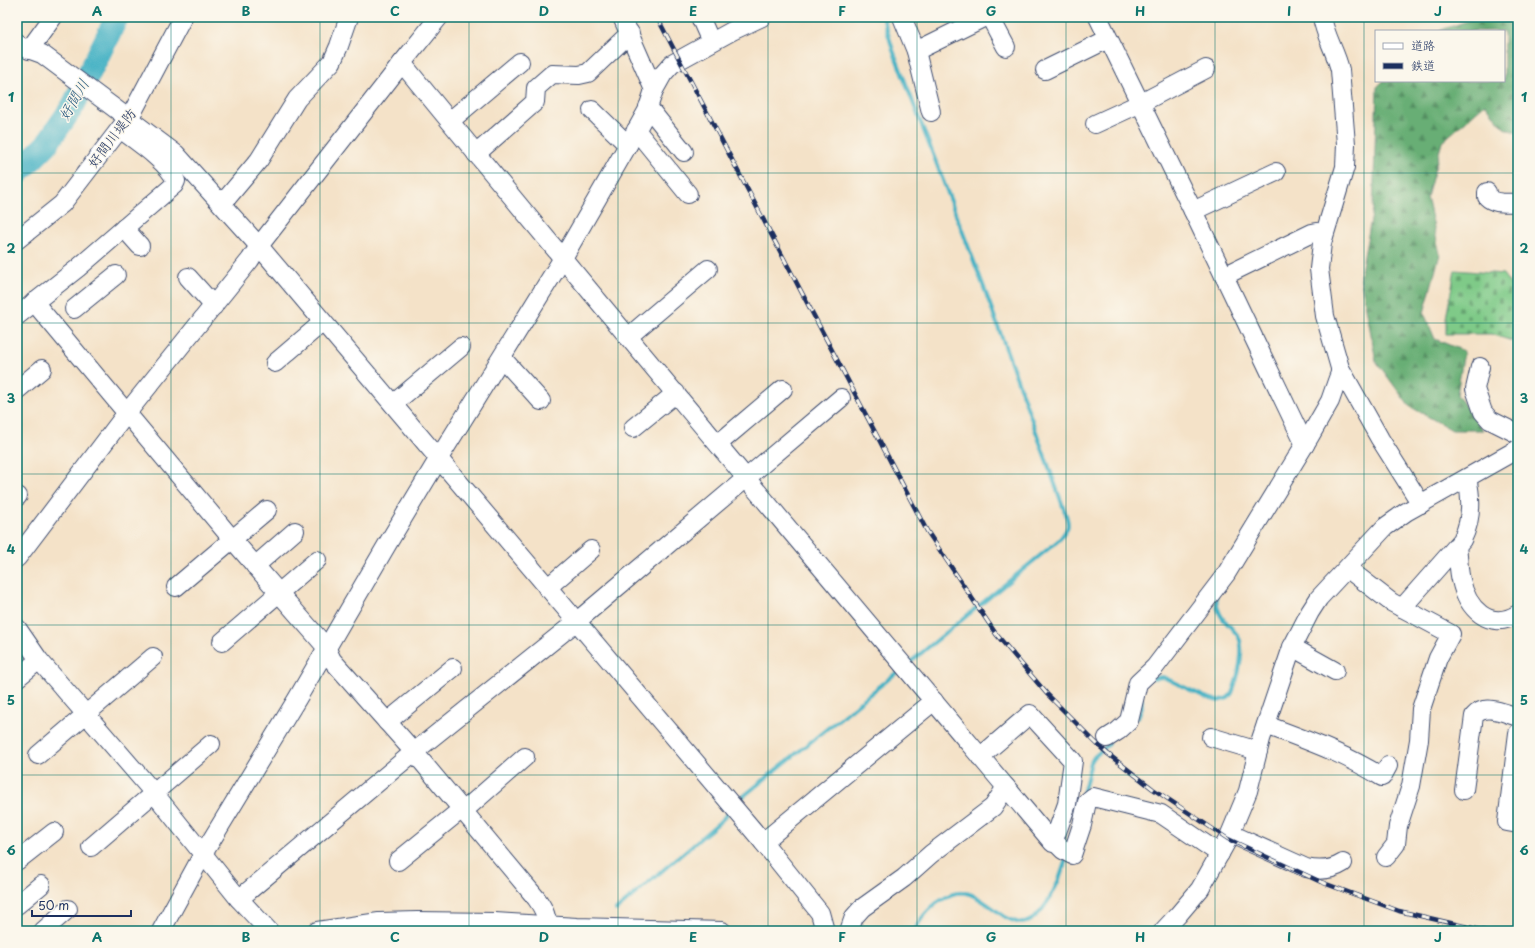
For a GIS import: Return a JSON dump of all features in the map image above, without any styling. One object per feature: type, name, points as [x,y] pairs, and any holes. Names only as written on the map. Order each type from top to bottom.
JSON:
[{"type":"street","points":[[53,17],[25,48],[125,124],[176,154],[222,204],[439,458],[547,588],[763,842],[820,912],[825,931]]},
{"type":"street","name":"好間川堤防","points":[[23,242],[62,204],[125,124],[183,17]]},
{"type":"street","points":[[222,204],[259,160],[297,99],[332,62],[349,17]]},
{"type":"street","points":[[17,558],[126,414],[214,306],[259,246],[439,17]]},
{"type":"street","points":[[622,17],[630,33],[651,98],[684,152]]},
{"type":"street","points":[[700,17],[711,42]]},
{"type":"street","points":[[161,931],[203,854],[297,699],[326,647],[439,458],[563,258],[632,138],[663,74],[672,64],[711,42],[761,17]]},
{"type":"street","points":[[902,17],[916,51],[931,112]]},
{"type":"street","points":[[916,51],[985,17]]},
{"type":"street","points":[[990,17],[1006,47]]},
{"type":"street","points":[[1098,17],[1141,103],[1305,445]]},
{"type":"street","points":[[1322,17],[1326,34],[1340,70],[1346,158],[1346,167],[1322,243],[1319,269],[1325,316],[1342,372],[1380,439],[1421,504]]},
{"type":"street","points":[[476,154],[535,102],[536,88],[552,74],[579,75],[588,73],[630,33]]},
{"type":"street","points":[[1045,70],[1108,39]]},
{"type":"street","points":[[450,121],[520,62]]},
{"type":"street","points":[[402,63],[628,337],[1006,788],[1053,843],[1063,848]]},
{"type":"street","points":[[1095,124],[1141,103],[1206,68]]},
{"type":"street","points":[[592,110],[632,138],[688,194]]},
{"type":"street","points":[[17,316],[78,268],[161,198],[174,185],[176,181],[174,176],[125,124]]},
{"type":"street","points":[[1193,211],[1276,172]]},
{"type":"street","points":[[1487,192],[1488,197],[1492,201],[1518,202]]},
{"type":"street","points":[[124,228],[140,246]]},
{"type":"street","points":[[1224,276],[1312,233],[1317,232],[1324,235]]},
{"type":"street","points":[[78,268],[96,291]]},
{"type":"street","points":[[628,337],[708,269]]},
{"type":"street","points":[[74,310],[116,274]]},
{"type":"street","points":[[188,277],[214,306]]},
{"type":"street","points":[[34,302],[232,540],[326,647],[332,660],[414,752],[536,898],[547,917],[547,925]]},
{"type":"street","points":[[275,364],[323,322]]},
{"type":"street","points":[[393,404],[461,346]]},
{"type":"street","points":[[502,358],[541,401]]},
{"type":"street","points":[[1480,367],[1475,388],[1483,412],[1490,420],[1518,434]]},
{"type":"street","points":[[17,390],[42,369]]},
{"type":"street","points":[[1107,738],[1118,731],[1130,720],[1138,684],[1155,667],[1226,574],[1305,445],[1330,401],[1342,372]]},
{"type":"street","points":[[718,444],[783,389]]},
{"type":"street","points":[[633,428],[676,393]]},
{"type":"street","points":[[239,900],[414,752],[576,622],[841,398]]},
{"type":"street","points":[[1163,931],[1200,889],[1231,834],[1248,791],[1258,751],[1292,647],[1319,598],[1386,527],[1406,512],[1518,449]]},
{"type":"street","points":[[1402,608],[1457,546],[1466,531],[1471,501],[1467,478]]},
{"type":"street","points":[[176,587],[267,510]]},
{"type":"street","points":[[255,566],[295,531]]},
{"type":"street","points":[[1457,546],[1462,588],[1473,606],[1488,619],[1496,621],[1504,621],[1518,614]]},
{"type":"street","points":[[547,588],[591,550]]},
{"type":"street","points":[[222,642],[317,560]]},
{"type":"street","points":[[1348,569],[1392,602],[1451,634],[1438,658],[1421,709],[1419,740],[1411,786],[1398,826],[1396,844],[1386,857]]},
{"type":"street","points":[[17,628],[39,660],[154,793],[239,900],[269,931]]},
{"type":"street","points":[[1292,647],[1336,671]]},
{"type":"street","points":[[38,755],[153,657]]},
{"type":"street","points":[[17,678],[39,660]]},
{"type":"street","points":[[387,722],[453,668]]},
{"type":"street","points":[[763,842],[934,701]]},
{"type":"street","points":[[1464,790],[1474,716],[1477,712],[1488,709],[1518,717]]},
{"type":"street","points":[[980,757],[1030,714],[1073,761],[1063,848]]},
{"type":"street","points":[[1266,725],[1319,745],[1362,764],[1382,778],[1388,766]]},
{"type":"street","points":[[1518,733],[1507,822],[1518,824]]},
{"type":"street","points":[[1211,736],[1258,751]]},
{"type":"street","points":[[92,847],[211,744]]},
{"type":"street","points":[[398,861],[462,809],[468,807],[525,757]]},
{"type":"street","points":[[849,931],[854,917],[862,908],[904,878],[932,854],[993,807],[1006,788]]},
{"type":"street","points":[[1063,848],[1082,825],[1087,802],[1093,797],[1161,814],[1220,854]]},
{"type":"street","points":[[17,861],[54,832]]},
{"type":"street","points":[[1231,834],[1306,868],[1321,870],[1333,868],[1343,863]]},
{"type":"street","points":[[17,905],[41,885]]},
{"type":"street","points":[[43,931],[68,909]]},
{"type":"street","points":[[317,931],[379,922],[490,927],[547,925],[577,929],[722,931]]},
{"type":"green space","points":[[1479,17],[1513,24],[1518,29],[1518,133],[1504,128],[1485,104],[1442,142],[1427,197],[1440,254],[1424,313],[1435,339],[1464,351],[1457,395],[1483,430],[1452,430],[1409,406],[1376,361],[1360,276],[1373,209],[1377,87],[1382,82],[1505,82],[1505,30],[1441,30]]},
{"type":"green space","points":[[1455,270],[1503,274],[1518,295],[1518,330],[1512,341],[1491,334],[1446,334],[1446,318]]},
{"type":"waterway","name":"好間川","points":[[17,174],[46,145],[73,106],[117,17]]},
{"type":"waterway","points":[[883,17],[893,50],[983,285],[1068,521],[1067,530],[1059,540],[908,664]]},
{"type":"waterway","points":[[1153,678],[1163,677],[1205,697],[1218,701],[1228,698],[1232,693],[1240,664],[1240,641],[1238,636],[1221,616],[1216,597]]},
{"type":"waterway","points":[[736,803],[901,669]]},
{"type":"waterway","points":[[1138,718],[1142,708],[1142,700]]},
{"type":"waterway","points":[[1082,798],[1091,762],[1094,757],[1109,744]]},
{"type":"waterway","points":[[616,910],[722,820],[730,810]]},
{"type":"waterway","points":[[915,931],[922,918],[936,903],[958,893],[965,893],[975,896],[1007,918],[1014,921],[1022,923],[1030,920],[1038,915],[1051,896],[1061,875],[1066,857]]},
{"type":"railway","points":[[657,17],[927,531],[996,634],[1047,694],[1108,754],[1153,789],[1228,839],[1321,882],[1399,911],[1485,931]]}]
